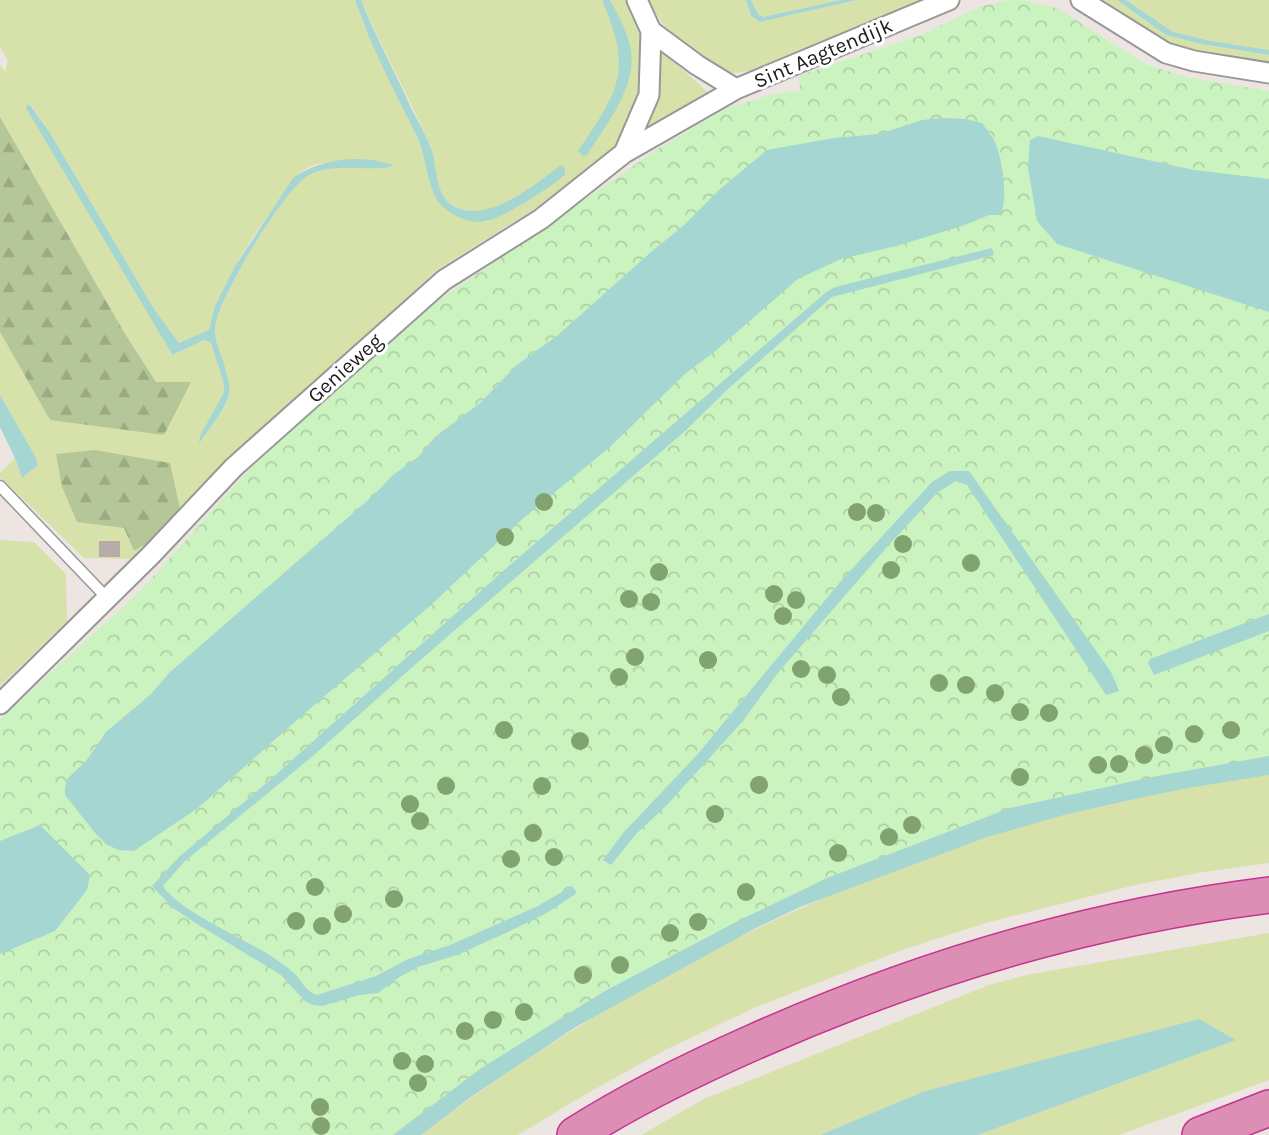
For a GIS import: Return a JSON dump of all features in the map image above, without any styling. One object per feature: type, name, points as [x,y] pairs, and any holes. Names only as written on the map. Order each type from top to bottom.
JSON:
[{"type":"highway","points":[[575,1135],[696,1068],[813,1016],[927,973],[1045,938],[1138,916],[1269,895]]},
{"type":"highway","points":[[1200,1135],[1269,1108]]},
{"type":"street","points":[[624,153],[649,95],[651,31],[637,0]]},
{"type":"street","name":"Sint Aagtendijk","points":[[736,89],[949,0]]},
{"type":"street","points":[[1081,0],[1166,53],[1194,61],[1269,73]]},
{"type":"street","points":[[651,31],[697,65],[736,89]]},
{"type":"street","name":"Genieweg","points":[[0,704],[234,467],[444,280],[541,219],[624,153],[736,89]]},
{"type":"lane","points":[[0,486],[107,598]]},
{"type":"green space","points":[[0,0],[355,0],[363,23],[419,142],[438,201],[486,222],[529,199],[565,175],[561,166],[519,196],[483,211],[460,209],[449,203],[438,185],[430,145],[361,0],[625,0],[646,49],[643,107],[607,159],[538,207],[438,269],[211,482],[137,559],[84,558],[0,477],[0,473],[15,458],[22,478],[38,465],[0,395],[0,332],[50,420],[191,382],[156,382],[124,332],[0,117],[0,64],[5,72],[8,61],[0,47]],"holes":[[[32,106],[154,309],[179,343],[209,330],[221,294],[238,261],[300,173],[308,167],[326,162],[373,168],[349,167],[310,175],[285,199],[270,220],[240,269],[219,313],[215,327],[216,340],[228,378],[229,394],[221,414],[199,444],[224,392],[223,380],[211,343],[204,340],[174,355],[170,351],[27,108]],[[124,528],[152,540],[134,551]]]},
{"type":"green space","points":[[647,0],[746,0],[751,16],[760,22],[857,0],[930,0],[773,64],[727,74],[671,36]]},
{"type":"green space","points":[[751,0],[840,0],[763,17],[758,14]]},
{"type":"green space","points":[[1008,0],[1023,0],[1057,8],[1147,65],[1187,77],[1269,91],[1269,760],[1006,810],[828,878],[602,992],[397,1135],[0,1135],[0,720],[144,587],[254,464],[435,303],[658,149],[725,109],[773,94],[801,91],[798,76],[921,35],[979,7]]},
{"type":"green space","points":[[1096,0],[1117,0],[1166,35],[1201,44],[1269,55],[1269,68],[1175,48]]},
{"type":"green space","points":[[1126,0],[1269,0],[1269,50],[1173,32]]},
{"type":"green space","points":[[659,49],[710,94],[646,131],[661,82]]},
{"type":"green space","points":[[0,117],[124,332],[156,382],[191,382],[164,435],[50,420],[0,332]]},
{"type":"green space","points":[[95,450],[170,463],[180,509],[152,540],[134,551],[124,528],[77,522],[62,487],[56,454]]},
{"type":"green space","points":[[0,540],[34,542],[66,574],[67,621],[0,686]]},
{"type":"green space","points":[[1269,775],[1269,863],[1131,886],[989,922],[902,950],[756,1007],[665,1050],[518,1135],[421,1135],[515,1067],[614,1005],[716,949],[821,899],[930,856],[1041,821],[1154,794]]},
{"type":"green space","points":[[1269,933],[1269,1080],[1119,1135],[978,1135],[1236,1040],[1199,1020],[925,1091],[820,1135],[641,1135],[704,1099],[989,985],[1026,975]]},
{"type":"water","points":[[355,0],[361,0],[426,136],[442,194],[452,205],[465,210],[494,207],[524,192],[561,165],[565,168],[565,175],[516,208],[486,221],[465,219],[445,208],[436,198],[420,144],[376,52]]},
{"type":"water","points":[[602,0],[610,0],[622,22],[632,60],[626,89],[612,117],[587,155],[583,156],[578,151],[603,112],[617,80],[617,45]]},
{"type":"water","points":[[746,0],[751,0],[758,14],[763,17],[840,0],[857,0],[760,22],[751,16]]},
{"type":"water","points":[[1117,0],[1126,0],[1173,32],[1269,50],[1269,55],[1201,44],[1166,35]]},
{"type":"water","points":[[27,105],[31,106],[50,133],[154,309],[179,343],[209,330],[215,306],[234,268],[293,178],[316,166],[342,160],[368,160],[393,165],[316,172],[295,187],[267,224],[227,293],[219,313],[215,336],[228,379],[229,394],[220,414],[199,444],[200,436],[224,392],[223,380],[211,343],[204,340],[173,355],[26,108]]},
{"type":"water","points":[[944,118],[982,123],[994,140],[1004,179],[1004,200],[1000,215],[989,215],[900,245],[841,259],[798,279],[686,373],[610,447],[521,520],[431,605],[198,808],[134,851],[119,850],[107,845],[96,834],[65,795],[65,787],[68,778],[86,761],[106,732],[151,694],[170,672],[375,494],[393,475],[418,457],[435,437],[480,403],[517,365],[558,335],[683,226],[719,190],[767,150],[834,138],[879,134],[922,120]]},
{"type":"water","points":[[1038,136],[1194,170],[1269,179],[1269,312],[1057,244],[1037,221],[1028,168],[1030,140]]},
{"type":"water","points":[[992,248],[994,255],[832,297],[684,432],[314,755],[184,862],[163,886],[171,896],[199,916],[277,960],[317,995],[376,976],[408,959],[450,945],[538,906],[572,886],[577,893],[545,914],[512,930],[457,955],[418,967],[378,993],[359,995],[323,1006],[305,1001],[281,975],[173,908],[152,886],[179,857],[262,787],[502,572],[825,293],[835,287]]},
{"type":"water","points":[[0,395],[38,465],[22,478],[0,427]]},
{"type":"water","points":[[950,471],[969,471],[1111,672],[1119,691],[1106,695],[967,485],[956,481],[937,493],[887,547],[777,674],[743,721],[665,807],[637,833],[611,865],[603,860],[624,832],[697,755],[841,581],[932,482]]},
{"type":"water","points":[[1269,614],[1269,631],[1154,675],[1148,663],[1150,659]]},
{"type":"water","points":[[1269,756],[1269,775],[1188,788],[1064,815],[987,837],[800,907],[754,929],[574,1028],[471,1097],[421,1135],[393,1135],[480,1069],[603,992],[827,878],[1010,808],[1157,776]]},
{"type":"water","points":[[40,825],[90,875],[87,890],[55,931],[0,954],[0,841]]},
{"type":"water","points":[[1199,1019],[1236,1040],[978,1135],[820,1135],[925,1091]]},
{"type":"building","points":[[100,542],[119,542],[119,556],[100,556]]}]
